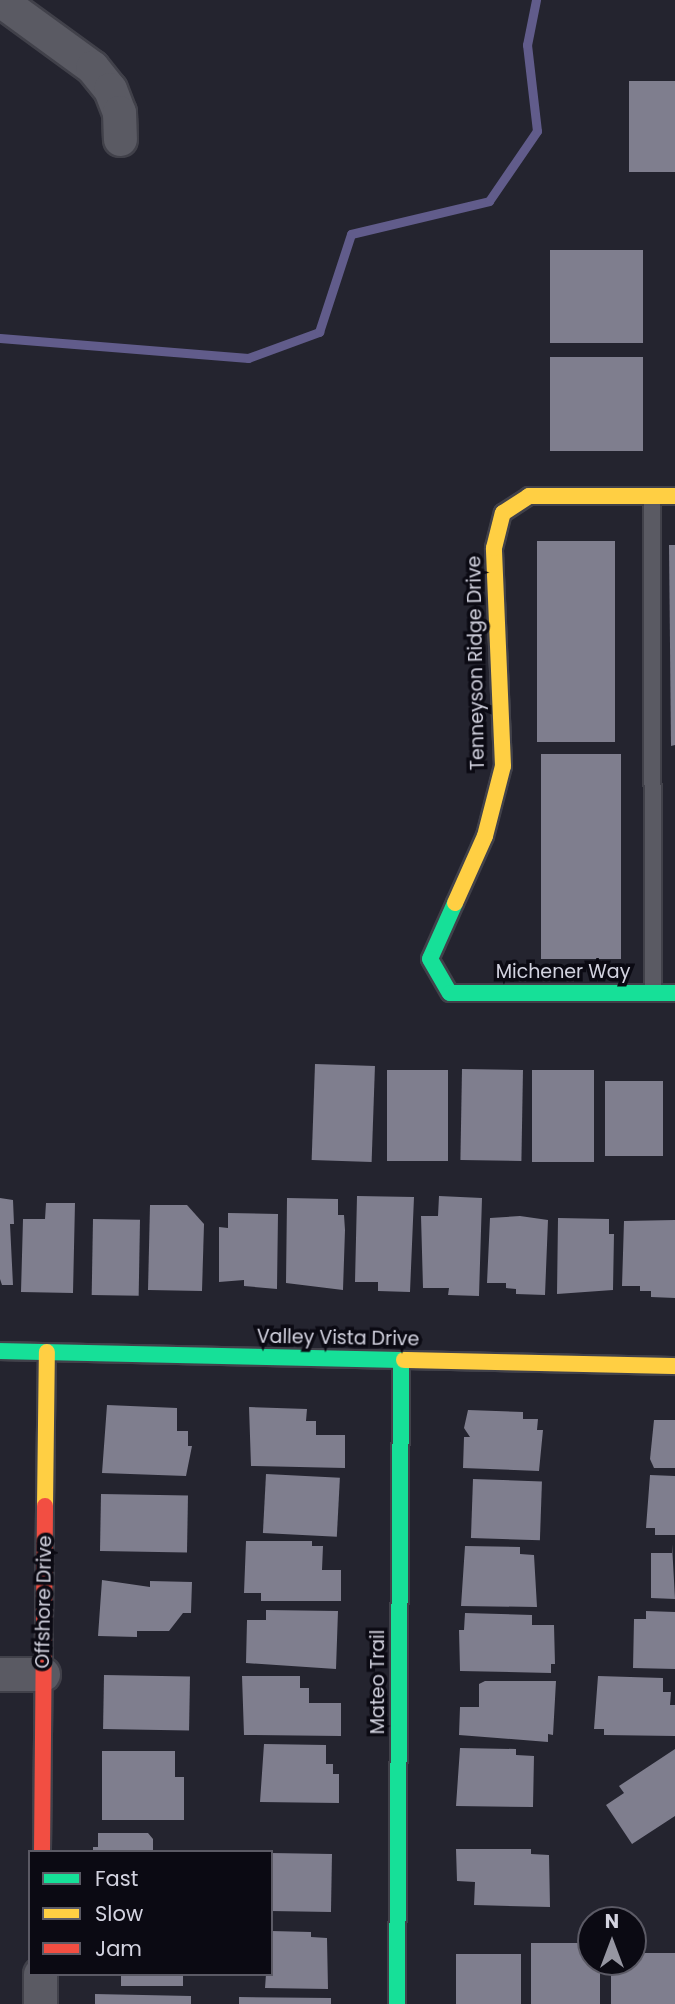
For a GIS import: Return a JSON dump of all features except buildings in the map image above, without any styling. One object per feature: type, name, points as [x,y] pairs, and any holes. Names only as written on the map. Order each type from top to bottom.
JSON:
[{"type":"street","points":[[0,0],[92,67],[110,89],[119,112],[120,139]]},
{"type":"street","name":"Tenneyson Ridge Drive","points":[[450,993],[430,959],[485,836],[503,766],[494,548],[503,513],[529,496],[652,496]]},
{"type":"street","points":[[652,496],[675,496]]},
{"type":"street","name":"Michener Way","points":[[450,993],[675,993]]},
{"type":"street","name":"Valley Vista Drive","points":[[0,1351],[675,1366]]},
{"type":"street","name":"Offshore Drive","points":[[42,1850],[47,1352]]},
{"type":"street","name":"Mateo Trail","points":[[397,2004],[401,1360]]},
{"type":"street","points":[[0,1674],[44,1674]]},
{"type":"street","points":[[40,1976],[40,2004]]},
{"type":"lane","points":[[652,496],[653,993]]},
{"type":"waterway","points":[[0,338],[248,358],[319,332],[351,234],[489,201],[537,131],[527,45],[536,0]]},
{"type":"traffic: fast","points":[[455,903],[430,959],[450,993],[675,993]]},
{"type":"traffic: fast","points":[[0,1351],[404,1360]]},
{"type":"traffic: fast","points":[[397,2004],[401,1360]]},
{"type":"traffic: slow","points":[[455,903],[485,836],[503,766],[494,548],[503,513],[529,496],[675,496]]},
{"type":"traffic: slow","points":[[45,1506],[47,1352]]},
{"type":"traffic: slow","points":[[404,1360],[675,1366]]},
{"type":"traffic: jam","points":[[42,1850],[45,1506]]}]
